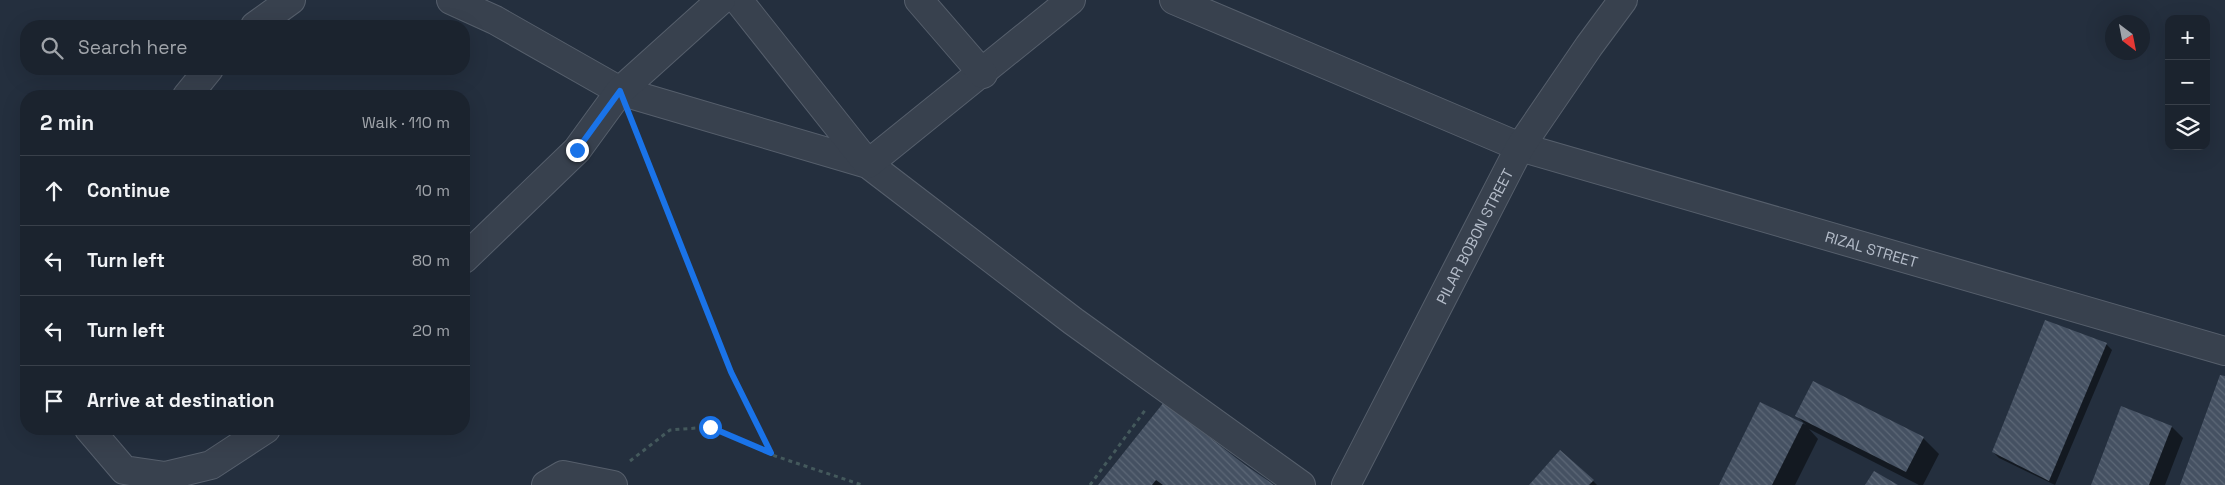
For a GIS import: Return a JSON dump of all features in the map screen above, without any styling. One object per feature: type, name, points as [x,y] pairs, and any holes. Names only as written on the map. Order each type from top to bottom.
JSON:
[{"type":"street","points":[[263,20],[291,0]]},
{"type":"street","points":[[451,0],[495,20],[620,91],[868,164]]},
{"type":"street","points":[[470,254],[577,150],[620,91],[721,0]]},
{"type":"street","points":[[738,0],[868,164],[1073,321],[1301,485]]},
{"type":"street","points":[[919,0],[983,74]]},
{"type":"street","points":[[868,164],[983,74],[1071,0]]},
{"type":"street","name":"RIZAL STREET","points":[[1174,0],[1520,147],[2225,351]]},
{"type":"street","name":"PILAR BOBON STREET","points":[[1346,485],[1520,147],[1623,0]]},
{"type":"street","points":[[192,90],[204,75]]},
{"type":"street","points":[[94,435],[124,470],[165,476],[211,465],[257,435]]},
{"type":"street","points":[[546,485],[563,475],[613,485]]},
{"type":"path","points":[[620,91],[731,372],[771,453]]},
{"type":"path","points":[[1090,485],[1162,386]]},
{"type":"path","points":[[613,485],[619,470],[670,430],[710,427],[771,453],[862,485]]},
{"type":"building","points":[[2045,320],[2107,343],[2049,481],[1992,452]]},
{"type":"building","points":[[2220,375],[2225,376],[2225,485],[2180,485]]},
{"type":"building","points":[[1813,381],[1924,437],[1906,472],[1795,416]]},
{"type":"building","points":[[1164,402],[1245,465],[1274,485],[1163,485],[1156,480],[1152,485],[1098,485]]},
{"type":"building","points":[[1760,402],[1803,423],[1772,485],[1719,485]]},
{"type":"building","points":[[2121,406],[2172,426],[2149,485],[2091,485]]},
{"type":"building","points":[[1560,450],[1594,480],[1589,485],[1529,485]]},
{"type":"building","points":[[1874,471],[1898,485],[1865,485]]},
{"type":"route","points":[[577,150],[620,91],[731,372],[771,453],[710,427]]}]
